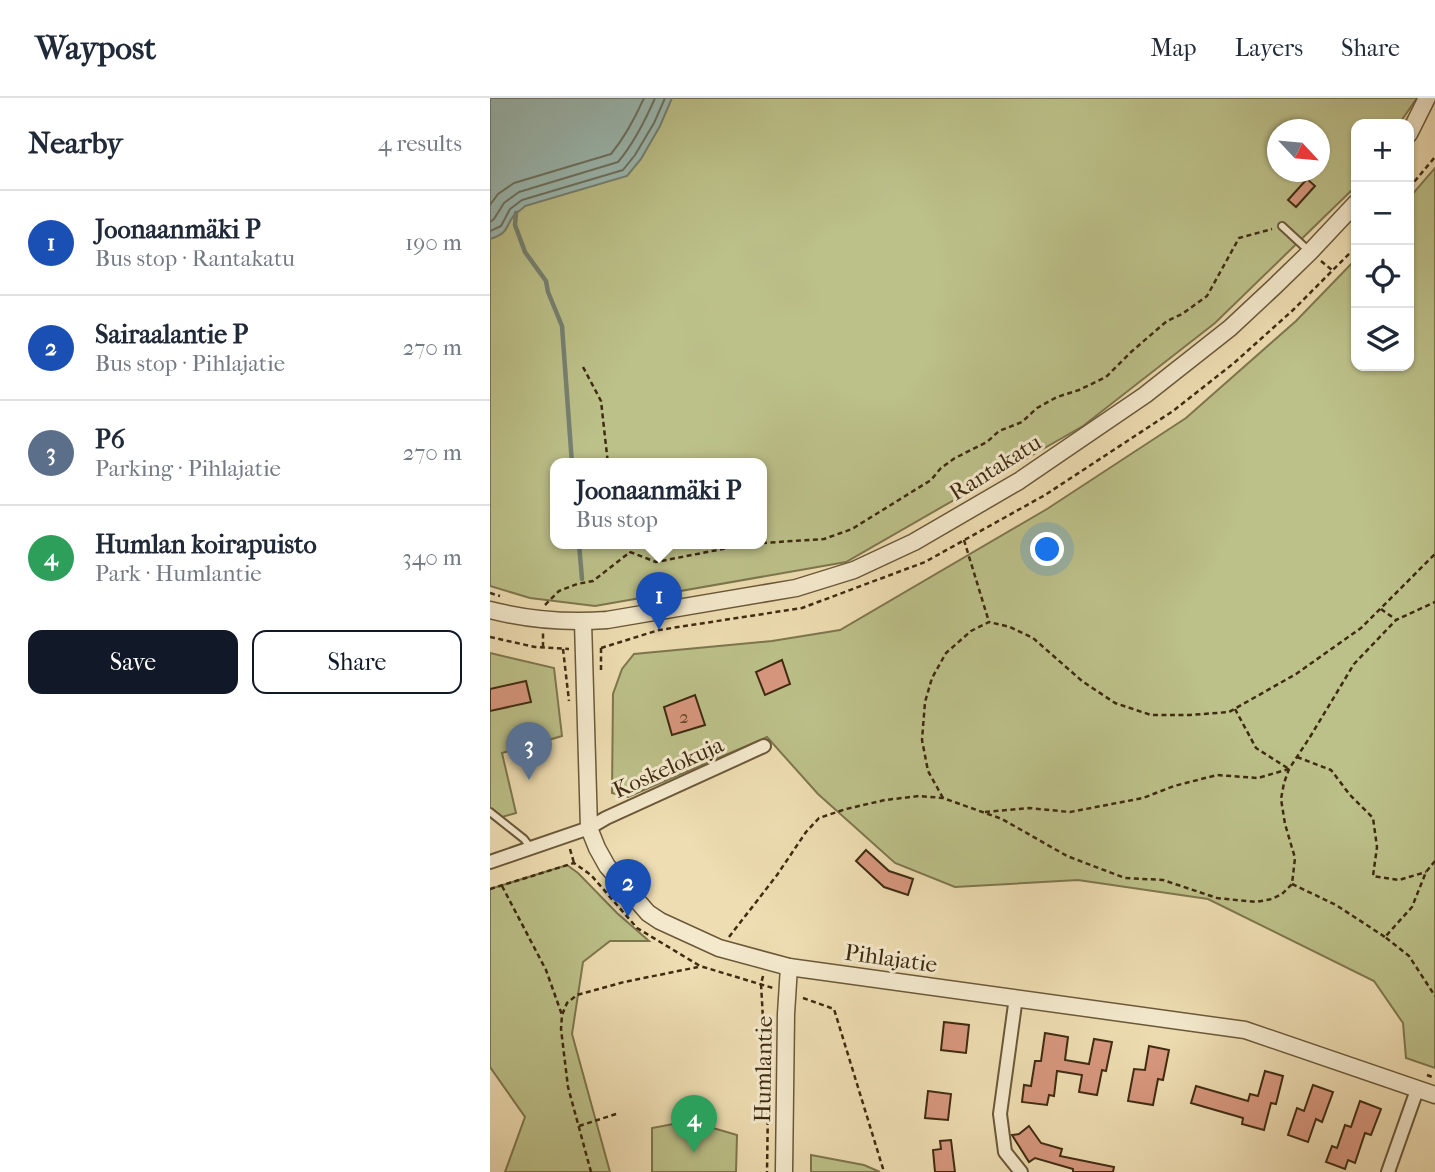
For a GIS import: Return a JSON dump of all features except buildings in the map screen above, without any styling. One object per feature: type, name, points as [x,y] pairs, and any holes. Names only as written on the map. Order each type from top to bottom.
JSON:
[{"type":"street","points":[[1414,124],[1427,98]]},
{"type":"street","name":"Rantakatu","points":[[490,610],[544,621],[607,621],[796,588],[854,570],[914,542],[1019,481],[1144,395],[1230,328],[1310,252],[1351,208]]},
{"type":"street","name":"Pihlajatie","points":[[583,622],[589,828],[607,866],[648,913],[708,945],[765,962],[1245,1030],[1435,1095]]},
{"type":"street","name":"Koskelokuja","points":[[490,862],[589,828],[764,746]]},
{"type":"street","name":"Humlantie","points":[[784,1172],[789,967]]},
{"type":"street","points":[[1016,997],[1000,1114],[1005,1152],[1021,1172]]},
{"type":"street","points":[[1388,1172],[1417,1090]]},
{"type":"lane","points":[[1282,226],[1310,252]]},
{"type":"lane","points":[[490,812],[524,839],[531,848]]},
{"type":"path","points":[[1414,182],[1435,157]]},
{"type":"path","points":[[767,543],[824,539],[852,529],[931,480],[955,458],[987,442],[999,431],[1022,422],[1037,408],[1107,377],[1167,321],[1207,296],[1239,238],[1282,226]]},
{"type":"path","points":[[583,367],[601,401],[607,458]]},
{"type":"path","points":[[964,540],[989,622]]},
{"type":"path","points":[[628,549],[656,562],[722,549]]},
{"type":"path","points":[[545,605],[559,591],[593,581],[630,552]]},
{"type":"path","points":[[943,798],[928,771],[922,740],[925,702],[932,678],[946,653],[971,631],[989,622],[1010,627],[1033,638],[1082,681],[1115,703],[1151,715],[1229,712],[1296,674],[1362,628],[1435,554]]},
{"type":"path","points":[[737,943],[727,939],[819,818],[885,800],[919,796],[943,798],[1002,819],[1067,856],[1125,877],[1163,880],[1217,898],[1256,902],[1272,900],[1292,884],[1295,858],[1280,799],[1289,769],[1354,664],[1396,620],[1435,602]]},
{"type":"path","points":[[1381,609],[1396,620]]},
{"type":"path","points":[[601,648],[601,674]]},
{"type":"path","points":[[1235,709],[1256,748],[1289,769]]},
{"type":"path","points":[[1297,757],[1331,770],[1350,795],[1373,818],[1377,847],[1373,876],[1399,880],[1426,872]]},
{"type":"path","points":[[982,812],[1029,808],[1070,812],[1143,798],[1174,786],[1217,775],[1258,778],[1289,769]]},
{"type":"path","points":[[1385,937],[1412,907],[1426,872],[1435,860]]},
{"type":"path","points":[[490,889],[573,863],[591,876],[637,928],[700,966],[834,1009],[884,1172]]},
{"type":"path","points":[[1292,884],[1336,905],[1385,937],[1409,956],[1435,996]]},
{"type":"path","points":[[502,886],[546,970],[562,1016]]},
{"type":"path","points":[[765,962],[761,984],[768,1105],[767,1172]]},
{"type":"path","points":[[591,1172],[568,1087],[561,1029],[567,1003],[577,995],[700,966]]},
{"type":"path","points":[[1422,1074],[1435,1078]]},
{"type":"path","points":[[579,1126],[619,1113]]},
{"type":"green space","points":[[490,98],[1417,98],[1402,119],[1351,119],[1351,191],[1215,323],[1083,426],[846,562],[595,606],[530,598],[490,586]]},
{"type":"green space","points":[[1435,168],[1435,1068],[1406,1058],[1403,1023],[1374,981],[1208,899],[1078,880],[955,887],[895,863],[818,794],[767,737],[628,797],[612,793],[613,694],[622,669],[634,654],[772,641],[840,630],[1047,509],[1186,418],[1296,321],[1351,264],[1351,371],[1414,371],[1414,192]]},
{"type":"green space","points":[[490,653],[554,668],[562,736],[502,753],[516,813],[498,818],[490,812]]},
{"type":"green space","points":[[567,865],[649,941],[610,941],[583,962],[572,1034],[610,1172],[505,1172],[525,1117],[490,1067],[490,889]]},
{"type":"green space","points":[[689,1121],[737,1135],[736,1172],[652,1172],[652,1128]]},
{"type":"green space","points":[[811,1155],[864,1165],[880,1172],[811,1172]]},
{"type":"water","points":[[490,98],[672,98],[641,159],[627,176],[525,206],[515,214],[504,231],[490,239]]},
{"type":"waterway","points":[[516,213],[515,225],[525,252],[546,281],[562,326],[572,458]]},
{"type":"waterway","points":[[579,549],[582,579]]},
{"type":"place","name":"Joonaanmäki P","points":[[659,630]]},
{"type":"place","name":"P6","points":[[529,780]]},
{"type":"place","name":"Sairaalantie P","points":[[628,917]]},
{"type":"place","name":"Humlan koirapuisto","points":[[694,1153]]}]
